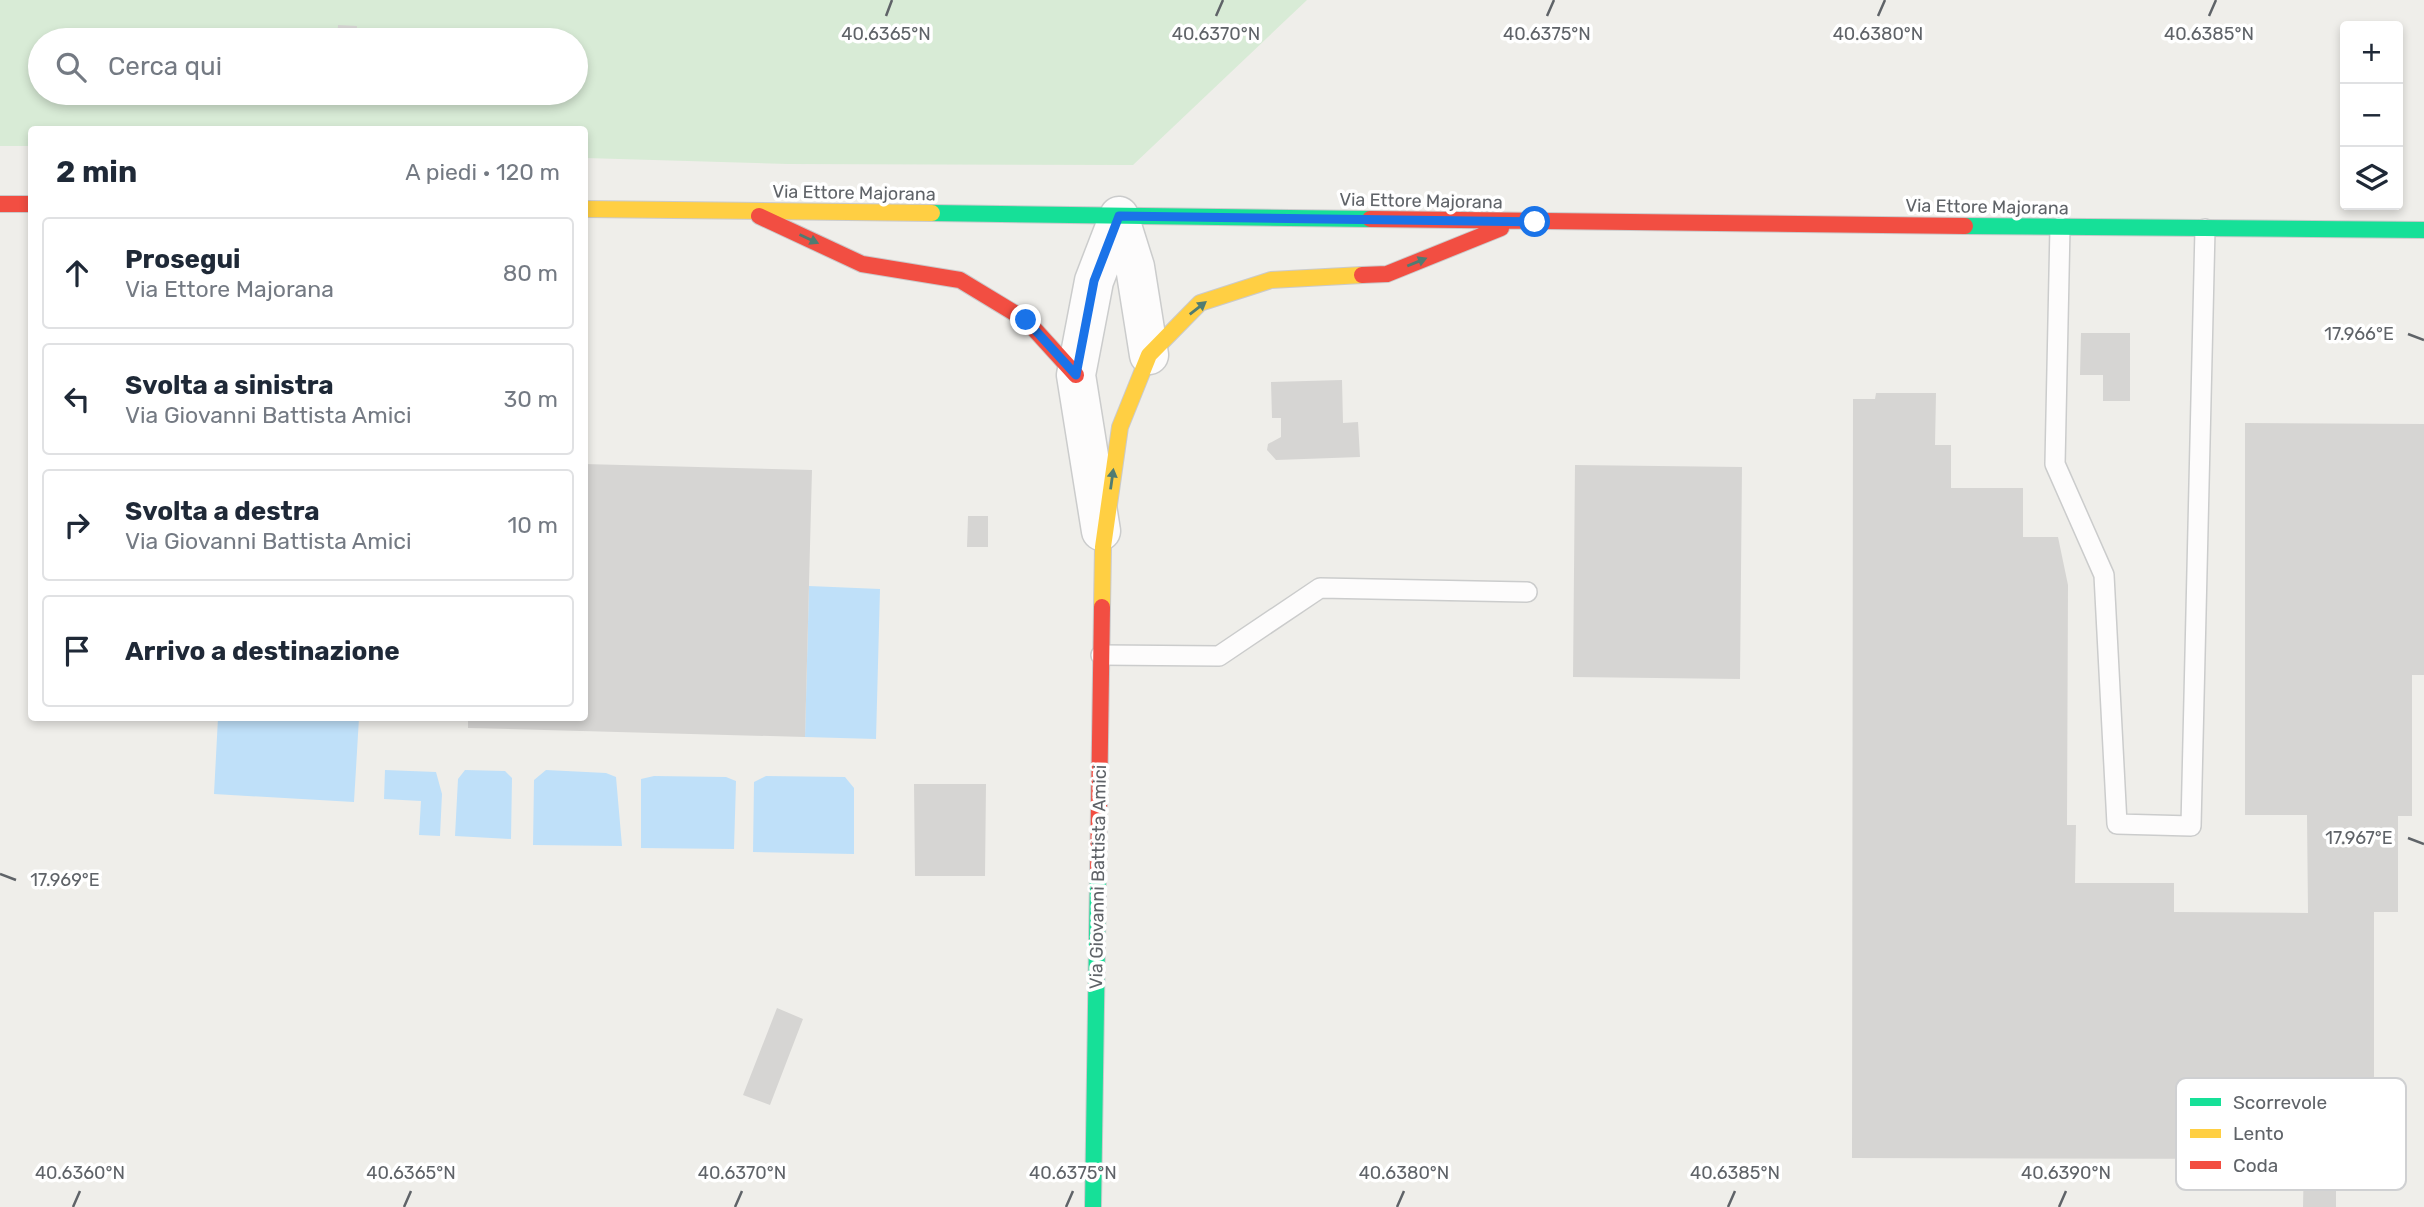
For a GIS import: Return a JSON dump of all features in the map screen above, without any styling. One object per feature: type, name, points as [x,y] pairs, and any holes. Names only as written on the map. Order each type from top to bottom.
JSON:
[{"type":"main road","points":[[0,204],[28,204]]},
{"type":"main road","name":"Via Ettore Majorana","points":[[588,209],[1516,222],[2424,230]]},
{"type":"main road","points":[[747,211],[862,264],[960,280],[1026,320],[1076,375]]},
{"type":"main road","name":"Via Giovanni Battista Amici","points":[[1093,1207],[1103,547],[1120,428],[1149,355],[1200,303],[1271,280],[1387,274],[1516,222]]},
{"type":"street","points":[[1119,216],[1135,267],[1149,355]]},
{"type":"street","name":"Via Giovanni Battista Amici","points":[[1103,547],[1076,375],[1094,281],[1119,216]]},
{"type":"lane","points":[[2060,227],[2055,464],[2104,575],[2117,824],[2191,826],[2204,229]]},
{"type":"lane","points":[[1101,655],[1219,656],[1320,588],[1527,592]]},
{"type":"green space","points":[[0,0],[1307,0],[1133,165],[788,164],[588,158],[588,126],[28,126],[28,146],[0,146]]},
{"type":"water","points":[[809,586],[880,589],[876,739],[805,737]]},
{"type":"water","points":[[218,721],[359,721],[354,802],[214,794]]},
{"type":"water","points":[[385,770],[436,772],[442,794],[440,836],[419,835],[421,801],[384,799]]},
{"type":"water","points":[[465,770],[505,771],[512,778],[511,839],[455,836],[458,779]]},
{"type":"water","points":[[546,770],[606,773],[616,777],[622,846],[533,845],[534,780]]},
{"type":"water","points":[[654,776],[726,777],[736,781],[734,849],[641,848],[641,779]]},
{"type":"water","points":[[766,776],[845,777],[854,788],[854,854],[753,852],[754,782]]},
{"type":"building","points":[[338,25],[357,26],[357,28],[338,28]]},
{"type":"building","points":[[2081,333],[2130,333],[2130,401],[2103,401],[2103,375],[2080,375]]},
{"type":"building","points":[[1342,380],[1343,423],[1358,422],[1360,457],[1276,460],[1267,450],[1268,444],[1281,437],[1281,418],[1272,418],[1271,382]]},
{"type":"building","points":[[1876,393],[1936,393],[1935,445],[1951,445],[1951,488],[2023,488],[2023,537],[2058,537],[2068,585],[2067,825],[2076,825],[2075,883],[2174,883],[2174,912],[2308,913],[2307,815],[2245,815],[2245,423],[2424,424],[2424,675],[2412,675],[2412,816],[2398,816],[2398,912],[2374,912],[2374,1078],[2176,1078],[2176,1159],[1852,1158],[1853,399],[1875,399]]},
{"type":"building","points":[[588,464],[812,470],[805,737],[468,728],[468,721],[588,721]]},
{"type":"building","points":[[1575,465],[1742,467],[1740,679],[1573,677]]},
{"type":"building","points":[[968,516],[988,516],[988,547],[967,547]]},
{"type":"building","points":[[914,784],[986,784],[985,876],[915,876]]},
{"type":"building","points":[[777,1008],[803,1019],[770,1105],[743,1095]]},
{"type":"building","points":[[2303,1190],[2336,1190],[2336,1207],[2303,1207]]},
{"type":"traffic: fast","points":[[932,213],[1370,219]]},
{"type":"traffic: fast","points":[[1965,226],[2424,230]]},
{"type":"traffic: fast","points":[[1093,1207],[1098,874]]},
{"type":"traffic: slow","points":[[588,209],[932,213]]},
{"type":"traffic: slow","points":[[1102,607],[1103,547],[1120,427],[1149,355],[1200,303],[1271,280],[1362,275]]},
{"type":"traffic: jam","points":[[0,204],[28,204]]},
{"type":"traffic: jam","points":[[759,216],[862,264],[960,280],[1026,320],[1076,375]]},
{"type":"traffic: jam","points":[[1370,219],[1965,226]]},
{"type":"traffic: jam","points":[[1362,275],[1387,274],[1501,228]]},
{"type":"traffic: jam","points":[[1098,874],[1102,607]]},
{"type":"route","points":[[1026,320],[1076,375],[1094,281],[1119,216],[1535,222]]}]
